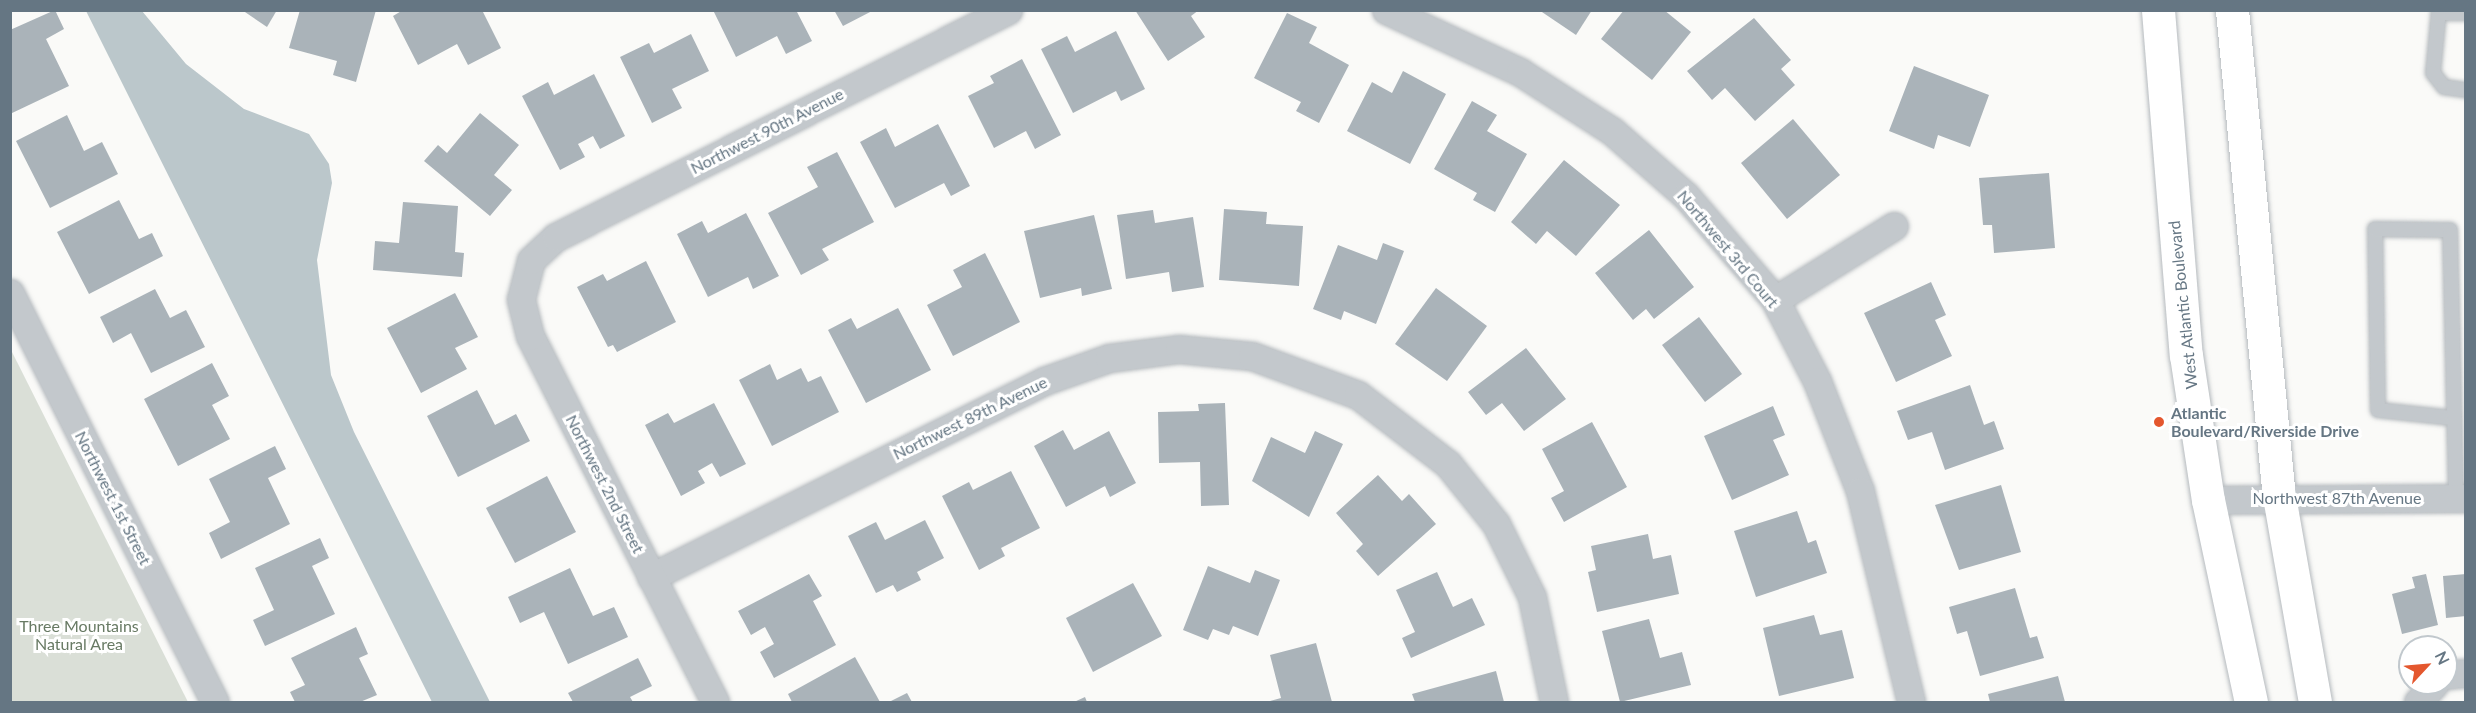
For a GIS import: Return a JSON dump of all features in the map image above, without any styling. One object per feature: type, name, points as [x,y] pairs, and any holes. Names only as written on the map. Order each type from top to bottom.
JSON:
[{"type":"main road","name":"West Atlantic Boulevard","points":[[2158,10],[2186,355],[2208,500],[2251,702]]},
{"type":"main road","points":[[2232,10],[2278,496],[2315,702]]},
{"type":"street","name":"Northwest 90th Avenue","points":[[531,261],[556,237],[1008,10]]},
{"type":"street","name":"Northwest 3rd Court","points":[[1386,10],[1520,72],[1612,131],[1686,196],[1775,300],[1817,381],[1860,491],[1911,702]]},
{"type":"street","points":[[1775,300],[1894,226]]},
{"type":"street","name":"Northwest 2nd Street","points":[[531,261],[521,299],[530,336],[715,702]]},
{"type":"street","name":"Northwest 1st Street","points":[[10,293],[215,702]]},
{"type":"street","name":"Northwest 89th Avenue","points":[[651,577],[1044,381],[1109,358],[1179,349],[1252,356],[1310,373],[1358,394],[1401,423],[1448,464],[1496,524],[1532,597],[1554,702]]},
{"type":"street","name":"Northwest 87th Avenue","points":[[2208,500],[2278,496],[2461,499]]},
{"type":"lane","points":[[2466,13],[2439,12],[2433,73],[2444,87],[2466,90]]},
{"type":"lane","points":[[2452,418],[2378,410],[2375,229],[2450,230],[2452,418],[2461,499]]},
{"type":"green space","name":"Three Mountains Natural Area","points":[[11,350],[188,702],[11,702]]},
{"type":"shaded area","points":[[86,11],[142,11],[186,64],[244,109],[309,134],[329,164],[332,183],[317,260],[331,375],[354,432],[490,702],[432,702]]},
{"type":"building","points":[[55,10],[64,29],[46,39],[69,86],[10,114],[10,30]]},
{"type":"building","points":[[242,10],[277,10],[267,27]]},
{"type":"building","points":[[300,10],[376,10],[356,82],[333,75],[337,61],[289,48]]},
{"type":"building","points":[[403,10],[482,10],[501,48],[468,65],[457,44],[418,65],[393,16]]},
{"type":"building","points":[[713,10],[796,10],[812,41],[786,54],[777,36],[736,57]]},
{"type":"building","points":[[834,10],[874,10],[843,26]]},
{"type":"building","points":[[1135,10],[1199,10],[1191,16],[1205,37],[1168,61]]},
{"type":"building","points":[[1539,10],[1592,10],[1576,35]]},
{"type":"building","points":[[1624,10],[1664,10],[1691,32],[1652,80],[1601,39]]},
{"type":"building","points":[[1287,13],[1317,27],[1309,43],[1349,65],[1319,123],[1296,111],[1301,102],[1254,78]]},
{"type":"building","points":[[1754,18],[1791,60],[1781,69],[1795,85],[1755,121],[1725,88],[1712,100],[1687,71]]},
{"type":"building","points":[[1116,31],[1145,89],[1121,101],[1116,91],[1073,113],[1041,49],[1067,36],[1075,52]]},
{"type":"building","points":[[691,34],[709,71],[672,89],[682,108],[652,123],[620,57],[649,43],[654,53]]},
{"type":"building","points":[[1022,59],[1061,135],[1035,149],[1026,131],[994,148],[968,96],[994,83],[990,76]]},
{"type":"building","points":[[1914,66],[1989,95],[1970,147],[1938,135],[1934,149],[1889,131]]},
{"type":"building","points":[[1403,71],[1446,94],[1410,164],[1347,131],[1372,82],[1392,93]]},
{"type":"building","points":[[594,74],[625,136],[600,149],[593,136],[578,144],[585,157],[560,170],[522,96],[548,82],[554,95]]},
{"type":"building","points":[[1472,101],[1497,115],[1487,131],[1527,154],[1495,212],[1473,200],[1477,193],[1434,169]]},
{"type":"building","points":[[480,113],[519,145],[494,175],[512,190],[490,216],[424,161],[438,145],[447,153]]},
{"type":"building","points":[[67,115],[84,151],[102,142],[118,174],[50,208],[16,141]]},
{"type":"building","points":[[1793,119],[1840,175],[1787,219],[1741,163]]},
{"type":"building","points":[[938,124],[970,186],[951,196],[944,183],[895,208],[860,142],[886,128],[895,147]]},
{"type":"building","points":[[837,152],[874,222],[822,249],[829,260],[801,275],[768,213],[818,187],[807,167]]},
{"type":"building","points":[[1564,160],[1620,205],[1576,256],[1547,231],[1536,244],[1511,222]]},
{"type":"building","points":[[2049,173],[2055,248],[1994,253],[1992,225],[1983,225],[1979,178]]},
{"type":"building","points":[[119,200],[139,239],[152,233],[163,256],[89,294],[57,232]]},
{"type":"building","points":[[403,202],[458,206],[455,252],[464,253],[462,277],[373,270],[375,241],[399,243]]},
{"type":"building","points":[[1224,209],[1267,212],[1266,224],[1303,226],[1299,286],[1219,280]]},
{"type":"building","points":[[1153,210],[1155,223],[1193,217],[1204,287],[1172,292],[1169,272],[1126,279],[1117,215]]},
{"type":"building","points":[[746,213],[779,276],[753,289],[748,277],[708,297],[677,234],[702,221],[708,233]]},
{"type":"building","points":[[1094,215],[1112,289],[1082,296],[1081,288],[1040,298],[1024,231]]},
{"type":"building","points":[[1649,230],[1694,287],[1654,319],[1646,309],[1633,320],[1595,273]]},
{"type":"building","points":[[1383,243],[1404,251],[1376,324],[1344,311],[1341,320],[1313,309],[1338,245],[1377,260]]},
{"type":"building","points":[[985,253],[1020,322],[953,356],[927,305],[962,287],[953,270]]},
{"type":"building","points":[[646,261],[676,322],[617,352],[613,345],[608,347],[577,287],[603,274],[607,281]]},
{"type":"building","points":[[1931,282],[1946,315],[1935,320],[1952,356],[1896,382],[1864,313]]},
{"type":"building","points":[[1436,288],[1487,326],[1447,381],[1395,344]]},
{"type":"building","points":[[155,289],[170,318],[186,310],[205,347],[151,373],[131,333],[113,343],[100,317]]},
{"type":"building","points":[[455,293],[478,337],[455,348],[467,369],[421,393],[387,328]]},
{"type":"building","points":[[898,308],[931,370],[866,403],[828,330],[851,318],[857,329]]},
{"type":"building","points":[[1699,317],[1742,374],[1705,402],[1662,345]]},
{"type":"building","points":[[1526,348],[1566,399],[1524,431],[1502,403],[1486,415],[1468,392]]},
{"type":"building","points":[[212,363],[229,396],[212,405],[230,439],[178,466],[144,399]]},
{"type":"building","points":[[770,364],[777,380],[801,368],[808,382],[821,376],[839,412],[772,446],[739,380]]},
{"type":"building","points":[[1970,385],[1984,425],[1994,421],[2004,449],[1945,470],[1932,432],[1908,440],[1897,411]]},
{"type":"building","points":[[477,390],[495,425],[516,414],[530,441],[458,477],[427,416]]},
{"type":"building","points":[[714,403],[746,464],[720,477],[712,463],[698,471],[705,483],[681,496],[645,425],[668,413],[674,423]]},
{"type":"building","points":[[1225,403],[1229,505],[1201,506],[1200,462],[1159,463],[1158,412],[1199,411],[1198,404]]},
{"type":"building","points":[[1773,406],[1785,435],[1773,440],[1789,475],[1732,500],[1704,436]]},
{"type":"building","points":[[1592,422],[1627,487],[1564,522],[1551,498],[1564,491],[1542,449]]},
{"type":"building","points":[[1063,430],[1074,450],[1109,431],[1136,483],[1110,497],[1105,486],[1066,507],[1034,446]]},
{"type":"building","points":[[1315,431],[1343,444],[1309,517],[1252,481],[1271,437],[1305,453]]},
{"type":"building","points":[[275,446],[286,469],[268,478],[290,524],[221,559],[209,533],[230,522],[209,479]]},
{"type":"building","points":[[1011,471],[1040,528],[1001,548],[1005,556],[979,570],[942,496],[969,482],[973,490]]},
{"type":"building","points":[[1378,475],[1402,501],[1409,494],[1436,524],[1378,576],[1356,551],[1363,544],[1336,513]]},
{"type":"building","points":[[547,476],[576,532],[515,563],[486,508]]},
{"type":"building","points":[[2001,485],[2021,552],[1959,570],[1935,505]]},
{"type":"building","points":[[1797,511],[1808,543],[1816,540],[1827,573],[1756,597],[1734,531]]},
{"type":"building","points":[[925,520],[944,558],[917,572],[921,580],[897,592],[893,585],[876,593],[848,536],[876,522],[885,540]]},
{"type":"building","points":[[1648,534],[1653,559],[1671,555],[1679,594],[1597,612],[1588,572],[1596,570],[1591,546]]},
{"type":"building","points":[[320,538],[329,558],[312,566],[335,614],[265,646],[253,620],[274,610],[255,568]]},
{"type":"building","points":[[1208,566],[1250,583],[1255,570],[1280,580],[1258,636],[1233,626],[1229,635],[1213,629],[1208,640],[1183,630]]},
{"type":"building","points":[[570,568],[593,616],[614,607],[628,637],[568,664],[544,612],[520,623],[508,597]]},
{"type":"building","points":[[1437,572],[1453,607],[1472,598],[1485,625],[1411,658],[1402,638],[1415,632],[1396,590]]},
{"type":"building","points":[[809,574],[822,596],[813,601],[836,645],[774,678],[760,652],[774,644],[765,627],[751,635],[738,611]]},
{"type":"building","points":[[2426,574],[2438,625],[2402,634],[2392,594],[2415,588],[2412,577]]},
{"type":"building","points":[[2466,574],[2466,616],[2446,618],[2443,576]]},
{"type":"building","points":[[1133,583],[1162,636],[1093,672],[1066,618]]},
{"type":"building","points":[[2015,588],[2030,638],[2037,636],[2044,658],[1980,676],[1967,631],[1957,634],[1949,607]]},
{"type":"building","points":[[1814,615],[1820,635],[1842,630],[1854,678],[1779,696],[1763,628]]},
{"type":"building","points":[[1649,619],[1660,658],[1682,652],[1691,685],[1620,702],[1602,631]]},
{"type":"building","points":[[356,627],[368,654],[359,658],[377,695],[360,702],[295,702],[290,692],[305,685],[291,658]]},
{"type":"building","points":[[1316,643],[1332,702],[1266,702],[1281,698],[1270,655]]},
{"type":"building","points":[[855,657],[880,702],[792,702],[788,694]]},
{"type":"building","points":[[638,658],[652,686],[630,697],[633,702],[573,702],[568,693]]},
{"type":"building","points":[[1496,671],[1504,702],[1415,702],[1412,694]]},
{"type":"building","points":[[2058,676],[2065,702],[1990,702],[1988,694]]},
{"type":"building","points":[[907,693],[912,702],[889,702]]},
{"type":"building","points":[[1085,697],[1087,702],[1074,702]]},
{"type":"place","name":"Atlantic Boulevard/Riverside Drive","points":[[2159,422]]}]
